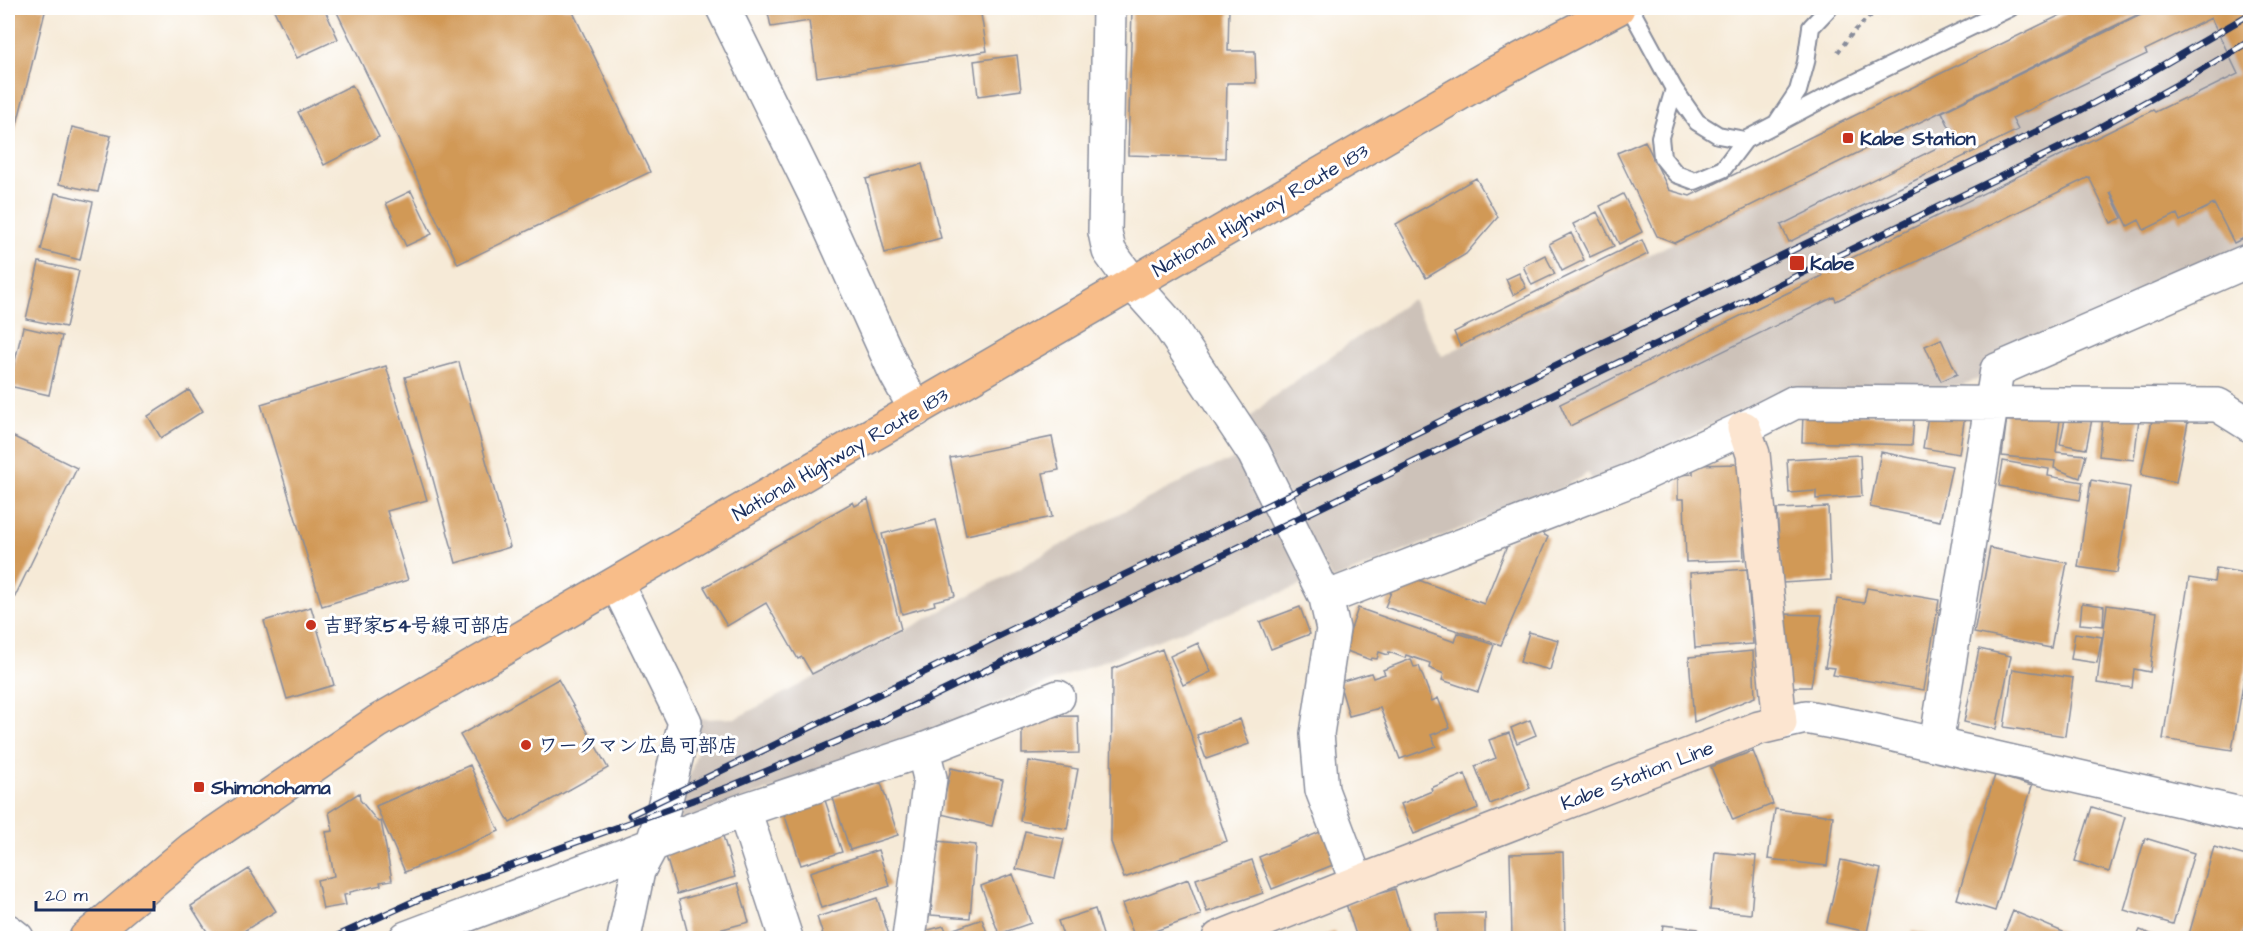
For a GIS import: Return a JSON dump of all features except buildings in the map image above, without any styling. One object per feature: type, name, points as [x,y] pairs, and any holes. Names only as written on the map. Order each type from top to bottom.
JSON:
[{"type":"highway","name":"National Highway Route 183","points":[[86,939],[193,848],[377,722],[1496,73],[1618,8]]},
{"type":"main road","points":[[1744,428],[1753,454],[1780,723]]},
{"type":"main road","name":"Kabe Station Line","points":[[1219,939],[1357,883],[1748,732],[1780,723]]},
{"type":"street","points":[[723,8],[817,199],[896,375],[916,410]]},
{"type":"street","points":[[1109,8],[1105,232],[1109,250],[1134,284],[1167,322],[1254,453],[1326,598],[1333,629],[1317,734],[1322,790],[1357,883]]},
{"type":"street","points":[[1936,744],[1997,370],[2250,261]]},
{"type":"street","points":[[1326,598],[1631,480],[1795,402],[2218,405],[2250,425]]},
{"type":"street","points":[[617,584],[685,722],[673,775],[652,845],[638,871],[624,939]]},
{"type":"street","points":[[406,939],[744,810],[924,750],[1058,697]]},
{"type":"street","points":[[1780,723],[1806,717],[1936,744],[2250,816]]},
{"type":"street","points":[[909,939],[930,778],[924,750]]},
{"type":"street","points":[[744,810],[786,939]]},
{"type":"street","points":[[8,931],[17,939]]},
{"type":"lane","points":[[1630,8],[1674,89],[1697,122],[1718,135],[1744,140]]},
{"type":"lane","points":[[1776,124],[1798,91],[1806,62],[1811,27],[1829,8]]},
{"type":"lane","points":[[1674,89],[1659,137],[1662,157],[1676,174],[1695,181],[1723,169],[1744,140],[2010,8]]},
{"type":"path","points":[[1836,56],[1847,39],[1872,14],[1884,8]]},
{"type":"shaded area","points":[[2153,8],[2250,8],[2250,251],[1963,386],[1776,393],[1594,482],[1588,473],[1560,489],[1332,580],[1248,419],[1270,399],[1412,299],[1442,356]]},
{"type":"shaded area","points":[[1242,456],[1307,583],[1083,669],[936,729],[680,822],[678,812],[699,746],[698,719],[736,718],[904,631],[1118,514],[1207,469]]},
{"type":"railway","points":[[630,815],[2079,111],[2250,14]]},
{"type":"railway","points":[[333,938],[419,899],[729,787],[859,732],[2080,138],[2250,41]]},
{"type":"place","name":"Kabe Station","points":[[1848,138]]},
{"type":"place","name":"Kabe","points":[[1797,263]]},
{"type":"place","name":"吉野家54号線可部店","points":[[311,625]]},
{"type":"place","name":"ワークマン広島可部店","points":[[526,745]]},
{"type":"place","name":"Shimonohama","points":[[199,787]]}]
